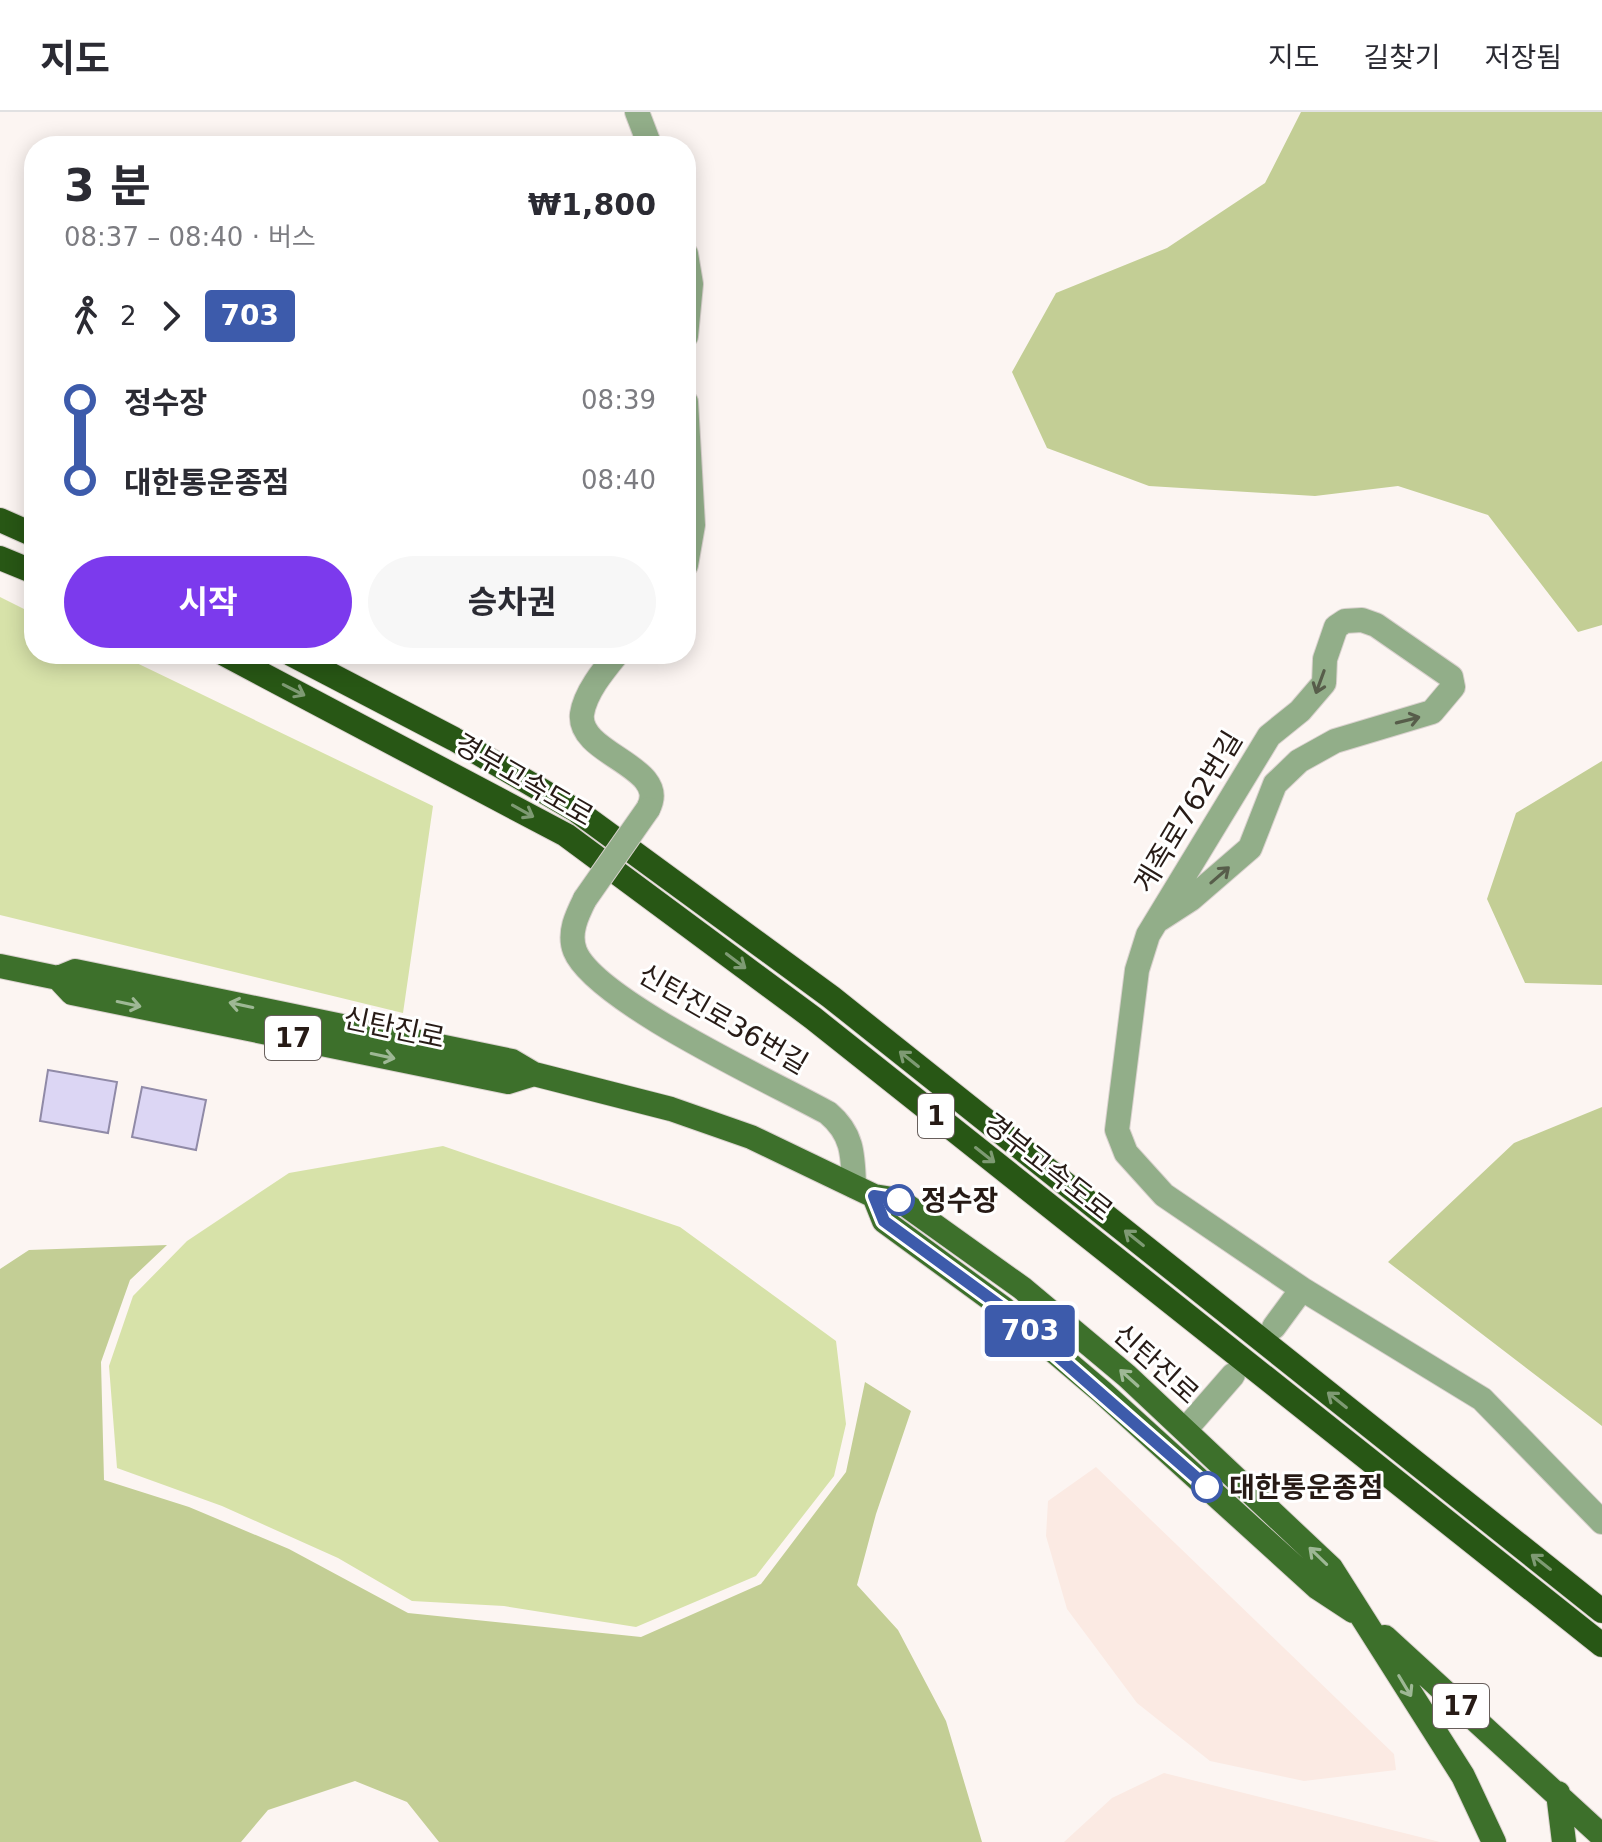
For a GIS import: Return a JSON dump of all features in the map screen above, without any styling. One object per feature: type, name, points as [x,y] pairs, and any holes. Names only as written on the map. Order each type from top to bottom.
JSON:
[{"type":"highway","points":[[0,520],[24,531]]},
{"type":"highway","points":[[0,558],[24,568]]},
{"type":"highway","name":"경부고속도로","points":[[243,664],[566,835],[813,1018],[1602,1645]]},
{"type":"highway","name":"경부고속도로","points":[[310,664],[454,739],[577,811],[831,997],[1602,1611]]},
{"type":"main road","name":"신탄진로","points":[[0,966],[58,978],[72,993],[508,1082],[534,1074],[671,1109],[751,1137],[864,1191],[899,1200],[1022,1288],[1185,1430],[1331,1568],[1365,1619]]},
{"type":"main road","name":"신탄진로","points":[[864,1191],[884,1221],[1003,1308],[1318,1588],[1365,1619],[1602,1836]]},
{"type":"main road","points":[[1365,1619],[1463,1776],[1494,1842]]},
{"type":"main road","points":[[1558,1793],[1564,1842]]},
{"type":"street","points":[[637,112],[646,136]]},
{"type":"street","name":"계족로762번길","points":[[1157,921],[1191,899],[1250,848],[1275,784],[1299,761],[1335,741],[1432,712],[1453,687],[1451,677],[1376,625],[1362,620],[1345,621],[1336,627],[1325,659],[1324,683],[1307,704],[1269,736],[1148,935],[1137,970],[1117,1130],[1126,1153],[1164,1195],[1302,1289],[1482,1399],[1602,1522]]},
{"type":"street","name":"신탄진로36번길","points":[[610,664],[589,694],[582,714],[583,728],[597,744],[641,775],[651,788],[653,800],[585,899],[572,936],[575,952],[584,966],[605,985],[658,1020],[828,1113],[839,1122],[852,1146],[864,1191]]},
{"type":"street","points":[[1274,1327],[1302,1289]]},
{"type":"street","points":[[1185,1430],[1233,1375]]},
{"type":"shaded area","points":[[1096,1467],[1394,1754],[1396,1770],[1304,1781],[1210,1761],[1137,1703],[1067,1609],[1046,1536],[1048,1501]]},
{"type":"shaded area","points":[[1164,1773],[1440,1842],[1064,1842],[1112,1798]]},
{"type":"green space","points":[[1301,112],[1602,112],[1602,625],[1578,632],[1488,515],[1398,486],[1315,496],[1149,486],[1047,448],[1012,372],[1056,293],[1167,248],[1265,183]]},
{"type":"green space","points":[[0,597],[24,609],[24,664],[139,664],[433,806],[403,1013],[0,915]]},
{"type":"green space","points":[[1602,761],[1602,985],[1525,983],[1487,899],[1516,813]]},
{"type":"green space","points":[[1602,1107],[1602,1426],[1388,1262],[1514,1143]]},
{"type":"green space","points":[[443,1146],[680,1227],[836,1341],[846,1424],[834,1476],[756,1576],[636,1627],[504,1606],[412,1601],[338,1558],[222,1506],[117,1468],[109,1366],[133,1296],[187,1241],[289,1173]]},
{"type":"green space","points":[[167,1245],[130,1280],[101,1362],[104,1480],[189,1507],[289,1549],[408,1613],[641,1637],[761,1584],[846,1472],[865,1382],[911,1411],[876,1514],[857,1585],[898,1630],[946,1721],[982,1842],[439,1842],[407,1802],[355,1781],[268,1810],[241,1842],[0,1842],[0,1269],[29,1250]]},
{"type":"building","points":[[48,1070],[117,1082],[108,1133],[40,1121]]},
{"type":"building","points":[[142,1087],[206,1100],[196,1150],[132,1137]]},
{"type":"bus line","name":"703","points":[[899,1200],[874,1196],[884,1221],[1003,1308],[1207,1487]]},
{"type":"place","name":"정수장","points":[[899,1200]]},
{"type":"place","name":"대한통운종점","points":[[1207,1487]]}]
